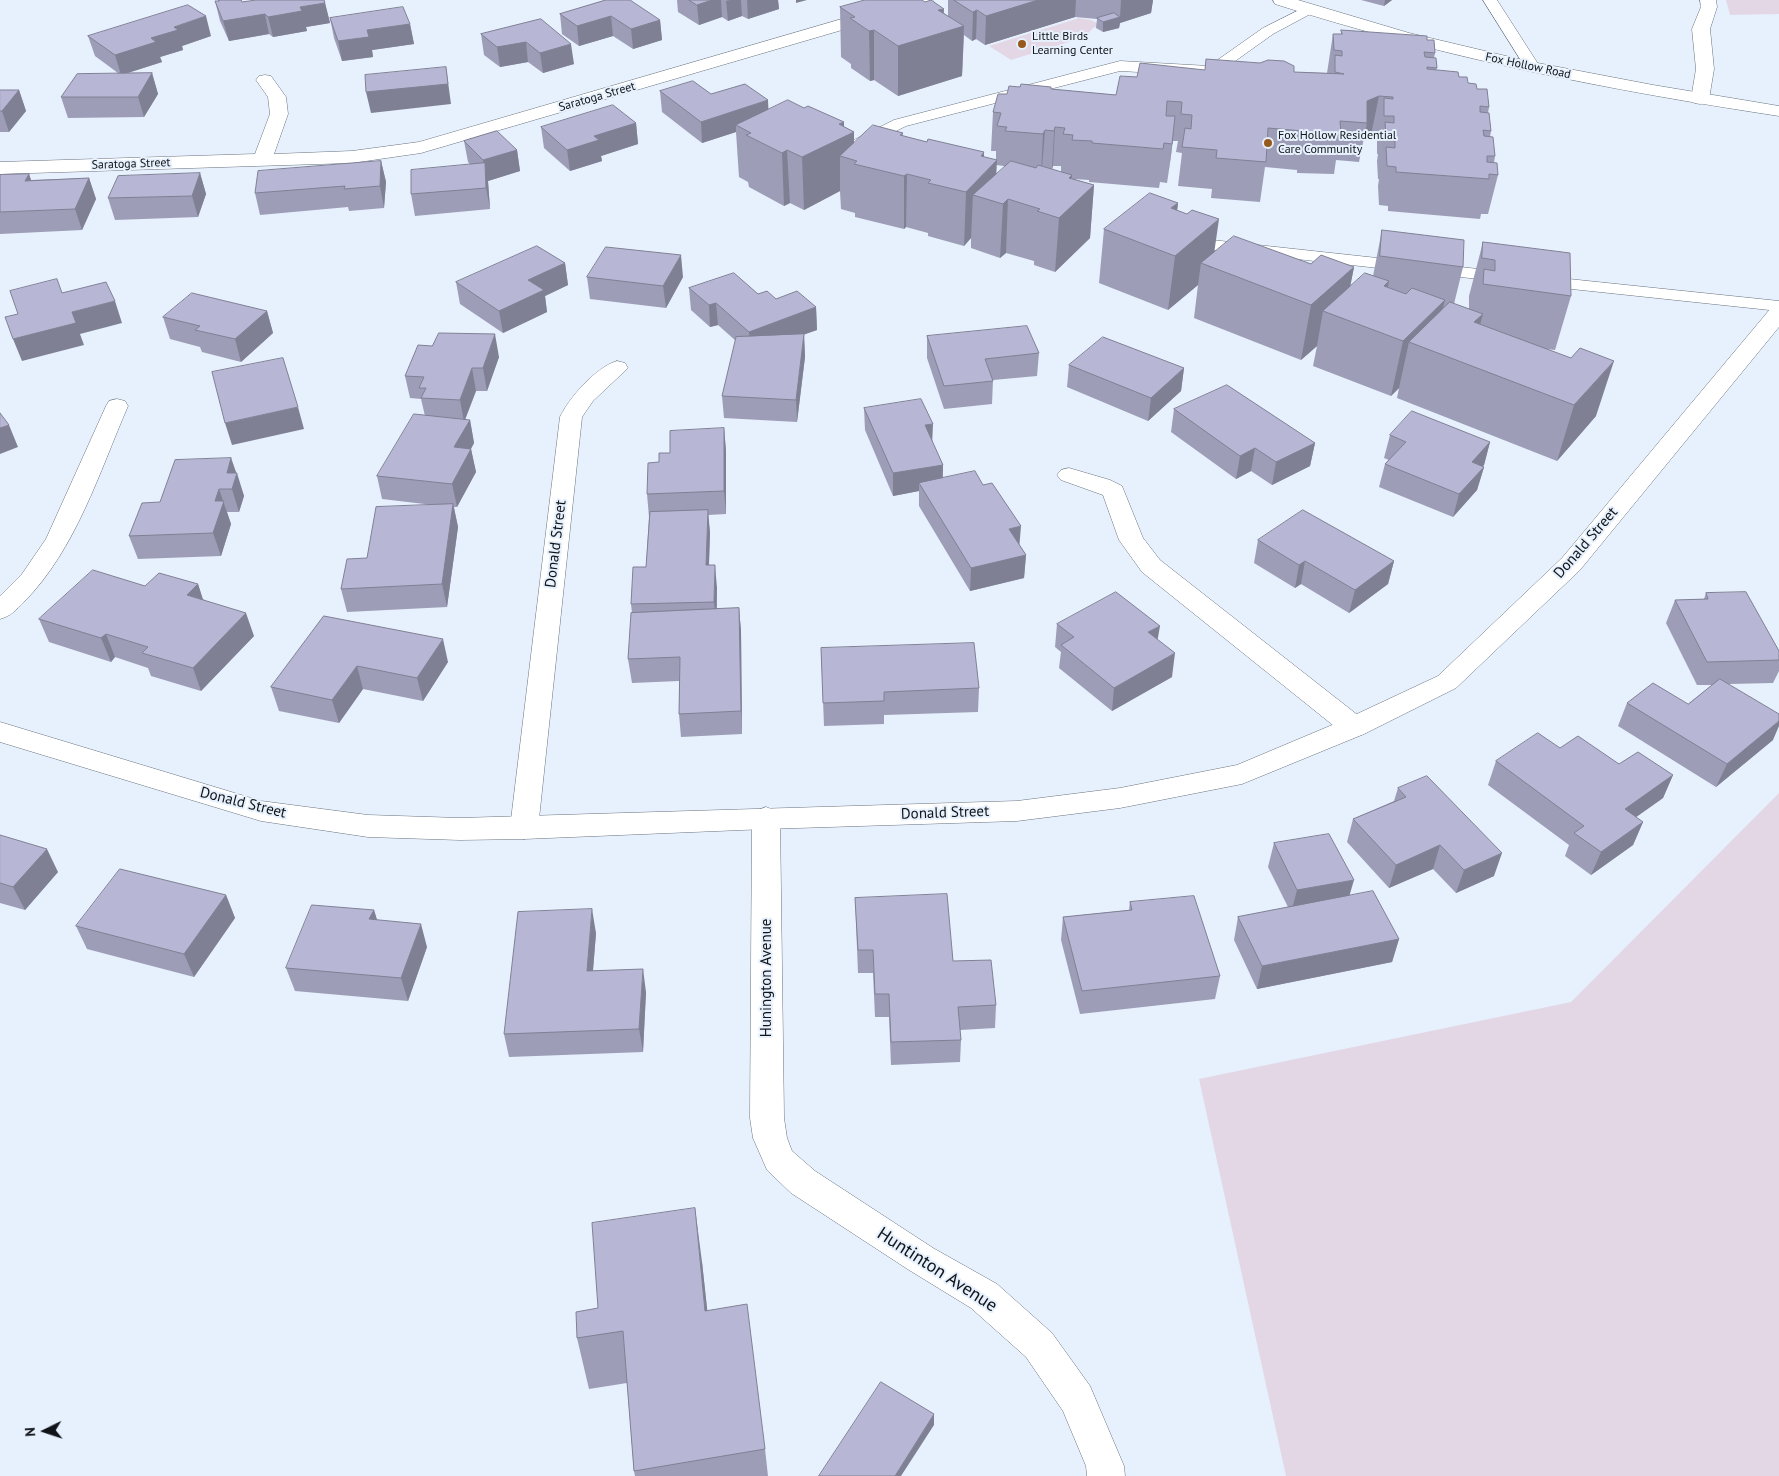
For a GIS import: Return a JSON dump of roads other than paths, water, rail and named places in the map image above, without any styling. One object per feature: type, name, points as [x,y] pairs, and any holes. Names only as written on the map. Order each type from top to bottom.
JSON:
[{"type":"street","name":"Saratoga Street","points":[[0,168],[352,157],[421,148],[925,0]]},
{"type":"street","name":"Fox Hollow Road","points":[[1281,0],[1402,36],[1532,67],[1700,99],[1779,111]]},
{"type":"street","points":[[1700,99],[1705,70],[1701,29],[1709,7],[1708,0]]},
{"type":"street","points":[[262,160],[279,114],[277,97],[265,80]]},
{"type":"street","name":"Donald Street","points":[[0,732],[261,811],[368,826],[460,829],[524,828],[766,818],[1017,811],[1120,798],[1242,774],[1354,727],[1447,682],[1570,564],[1779,313]]},
{"type":"street","name":"Donald Street","points":[[524,828],[571,417],[574,408],[617,368]]},
{"type":"street","points":[[0,611],[31,580],[58,540],[117,406]]},
{"type":"street","points":[[1069,475],[1102,485],[1114,491],[1131,540],[1150,566],[1354,727]]},
{"type":"street","name":"Hunington Avenue","points":[[766,818],[766,1118],[770,1138]]},
{"type":"street","name":"Huntinton Avenue","points":[[770,1138],[779,1160],[803,1182],[921,1259],[984,1296],[1040,1345],[1077,1399],[1104,1466],[1106,1476]]},
{"type":"lane","points":[[1490,0],[1532,67]]},
{"type":"lane","points":[[843,153],[887,128],[900,123],[1120,66],[1212,70],[1268,31],[1309,9]]},
{"type":"lane","points":[[1163,240],[1779,306]]},
{"type":"place","name":"Little Birds Learning Center","points":[[1022,44]]},
{"type":"place","name":"Fox Hollow Residential Care Community","points":[[1268,143]]}]
